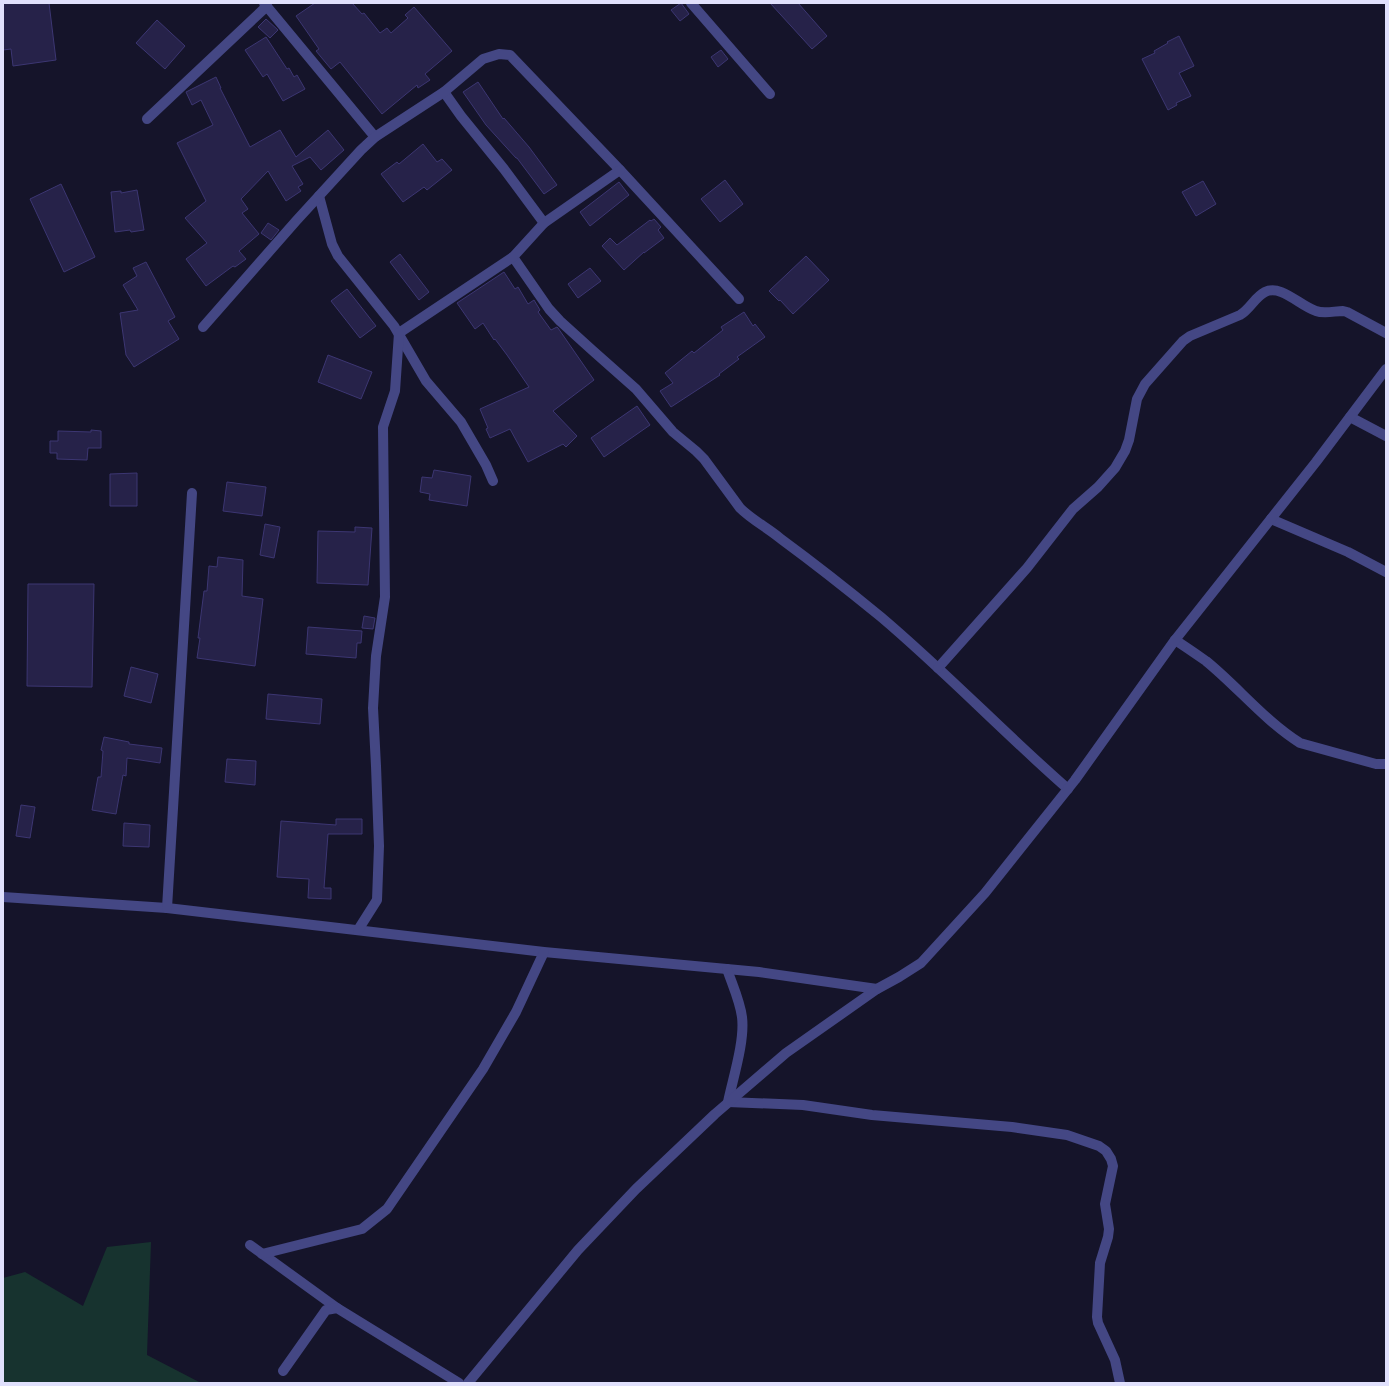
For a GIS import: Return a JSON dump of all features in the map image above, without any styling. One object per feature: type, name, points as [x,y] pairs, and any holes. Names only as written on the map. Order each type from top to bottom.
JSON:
[{"type":"street","points":[[691,3],[770,94]]},
{"type":"street","points":[[147,119],[266,4],[375,137]]},
{"type":"street","points":[[203,327],[319,196],[361,150],[375,137],[444,92],[483,59],[499,54],[510,55],[620,170],[739,299]]},
{"type":"street","points":[[444,92],[544,223]]},
{"type":"street","points":[[399,333],[513,257],[544,223],[620,170]]},
{"type":"street","points":[[319,196],[332,244],[338,256],[399,333],[426,381],[461,422],[493,480]]},
{"type":"street","points":[[513,257],[549,310],[636,389],[673,432],[696,450],[740,508],[773,532],[882,618],[938,668],[1024,751],[1068,789]]},
{"type":"street","points":[[938,668],[1027,568],[1073,509],[1098,487],[1115,468],[1125,451],[1129,440],[1137,399],[1145,384],[1183,341],[1190,336],[1246,312],[1263,293],[1270,290],[1280,291],[1309,309],[1317,312],[1347,312],[1386,333]]},
{"type":"street","points":[[358,930],[377,900],[378,846],[373,708],[376,656],[385,597],[383,427],[395,391],[399,333]]},
{"type":"street","points":[[468,1383],[578,1250],[636,1189],[728,1102],[786,1053],[877,988],[900,977],[921,963],[985,893],[1068,789],[1175,640],[1271,519],[1386,369]]},
{"type":"street","points":[[1350,417],[1386,436]]},
{"type":"street","points":[[167,908],[192,493]]},
{"type":"street","points":[[1271,519],[1348,552],[1386,572]]},
{"type":"street","points":[[1175,640],[1206,662],[1290,736],[1300,743],[1376,764],[1386,764]]},
{"type":"street","points":[[3,898],[167,908],[544,952],[759,972],[877,988]]},
{"type":"street","points":[[262,1254],[362,1228],[387,1209],[483,1069],[516,1012],[544,952]]},
{"type":"street","points":[[727,969],[742,1015],[739,1049],[728,1102]]},
{"type":"street","points":[[728,1102],[803,1105],[872,1115],[1019,1128],[1068,1135],[1099,1146],[1106,1151],[1113,1166],[1105,1204],[1109,1229],[1100,1263],[1097,1317],[1098,1324],[1115,1360],[1120,1383]]},
{"type":"street","points":[[250,1245],[337,1308],[459,1383]]},
{"type":"street","points":[[283,1371],[326,1310],[337,1308]]},
{"type":"green space","points":[[151,1242],[147,1355],[201,1383],[3,1383],[3,1278],[25,1272],[83,1306],[107,1247]]},
{"type":"building","points":[[3,3],[49,3],[56,60],[13,66],[11,49],[3,50]]},
{"type":"building","points":[[315,3],[352,3],[362,14],[364,13],[380,33],[387,28],[391,33],[408,18],[405,15],[414,7],[452,51],[425,74],[430,80],[418,88],[417,85],[382,114],[340,62],[331,69],[316,51],[319,49],[296,16]]},
{"type":"building","points":[[681,3],[689,14],[680,21],[671,10]]},
{"type":"building","points":[[770,3],[798,3],[827,36],[812,49]]},
{"type":"building","points":[[266,19],[278,30],[270,38],[258,27]]},
{"type":"building","points":[[157,20],[185,46],[165,69],[136,43]]},
{"type":"building","points":[[1179,36],[1194,66],[1179,73],[1191,96],[1176,103],[1177,105],[1168,110],[1142,59],[1155,53],[1154,51]]},
{"type":"building","points":[[266,37],[287,69],[289,68],[294,77],[297,75],[305,89],[283,101],[267,74],[263,77],[245,50]]},
{"type":"building","points":[[721,50],[728,59],[718,67],[711,57]]},
{"type":"building","points":[[216,77],[220,88],[250,147],[280,130],[296,157],[328,130],[344,150],[321,170],[310,157],[292,166],[303,184],[298,187],[301,191],[286,201],[268,171],[241,199],[248,209],[242,213],[259,234],[239,251],[246,259],[235,267],[233,266],[206,286],[186,259],[207,243],[185,218],[206,201],[177,143],[213,125],[201,100],[192,105],[186,92]]},
{"type":"building","points":[[478,82],[503,119],[504,118],[529,147],[557,185],[544,194],[517,158],[486,125],[463,92]]},
{"type":"building","points":[[423,144],[437,162],[442,159],[452,170],[427,190],[424,187],[403,202],[381,174],[397,162],[399,164]]},
{"type":"building","points":[[725,180],[743,204],[720,222],[701,199]]},
{"type":"building","points":[[1203,181],[1216,204],[1196,216],[1182,192]]},
{"type":"building","points":[[619,182],[629,195],[590,226],[580,212]]},
{"type":"building","points":[[61,184],[95,257],[64,272],[30,199]]},
{"type":"building","points":[[137,190],[144,230],[115,232],[111,192],[121,191],[121,193]]},
{"type":"building","points":[[654,219],[661,227],[658,230],[664,238],[644,252],[624,270],[602,246],[610,238],[617,245],[650,220],[651,221]]},
{"type":"building","points":[[268,223],[279,230],[271,240],[261,233]]},
{"type":"building","points":[[400,254],[429,292],[419,300],[390,262]]},
{"type":"building","points":[[806,256],[829,280],[793,314],[769,291]]},
{"type":"building","points":[[146,262],[175,317],[168,321],[179,339],[134,367],[126,355],[120,313],[138,310],[123,285],[137,276],[133,268]]},
{"type":"building","points":[[590,268],[601,281],[578,298],[568,284]]},
{"type":"building","points":[[504,272],[515,289],[518,287],[528,304],[534,300],[540,310],[538,312],[551,330],[557,327],[558,328],[594,380],[553,411],[577,436],[566,447],[563,444],[528,462],[510,429],[490,438],[486,429],[488,428],[480,409],[529,387],[483,323],[475,329],[457,303]]},
{"type":"building","points":[[347,289],[376,326],[360,338],[331,301]]},
{"type":"building","points":[[744,312],[753,326],[755,324],[765,337],[737,357],[739,359],[719,374],[720,375],[671,407],[660,391],[673,383],[665,373],[692,351],[694,353],[723,330],[721,327]]},
{"type":"building","points":[[328,355],[372,372],[361,399],[318,382]]},
{"type":"building","points":[[637,406],[650,425],[604,457],[591,438]]},
{"type":"building","points":[[91,430],[101,431],[101,448],[88,448],[87,460],[57,459],[57,453],[50,453],[50,441],[58,441],[58,431],[91,432]]},
{"type":"building","points":[[434,470],[471,476],[467,506],[429,500],[430,494],[420,492],[422,477],[432,478]]},
{"type":"building","points":[[137,473],[137,506],[110,506],[110,474]]},
{"type":"building","points":[[227,482],[266,487],[262,516],[223,511]]},
{"type":"building","points":[[265,524],[280,527],[274,558],[260,555]]},
{"type":"building","points":[[355,527],[372,528],[368,585],[317,583],[318,531],[355,532]]},
{"type":"building","points":[[218,557],[243,560],[242,596],[263,599],[255,666],[197,658],[204,591],[207,591],[209,566],[217,567]]},
{"type":"building","points":[[28,584],[94,584],[92,687],[27,686]]},
{"type":"building","points":[[364,616],[375,618],[373,629],[362,628]]},
{"type":"building","points":[[308,627],[362,631],[361,643],[357,643],[356,658],[306,654]]},
{"type":"building","points":[[131,667],[158,674],[151,703],[124,696]]},
{"type":"building","points":[[268,694],[322,699],[320,724],[266,719]]},
{"type":"building","points":[[104,737],[129,742],[129,744],[162,748],[160,763],[127,758],[126,776],[123,775],[116,814],[92,810],[98,777],[101,777],[103,751],[101,750]]},
{"type":"building","points":[[227,759],[256,761],[255,785],[225,782]]},
{"type":"building","points":[[21,805],[35,807],[30,838],[16,836]]},
{"type":"building","points":[[336,819],[362,819],[362,834],[328,834],[324,888],[331,888],[331,899],[308,898],[309,879],[277,877],[281,821],[336,825]]},
{"type":"building","points":[[124,823],[150,825],[149,847],[123,846]]}]
